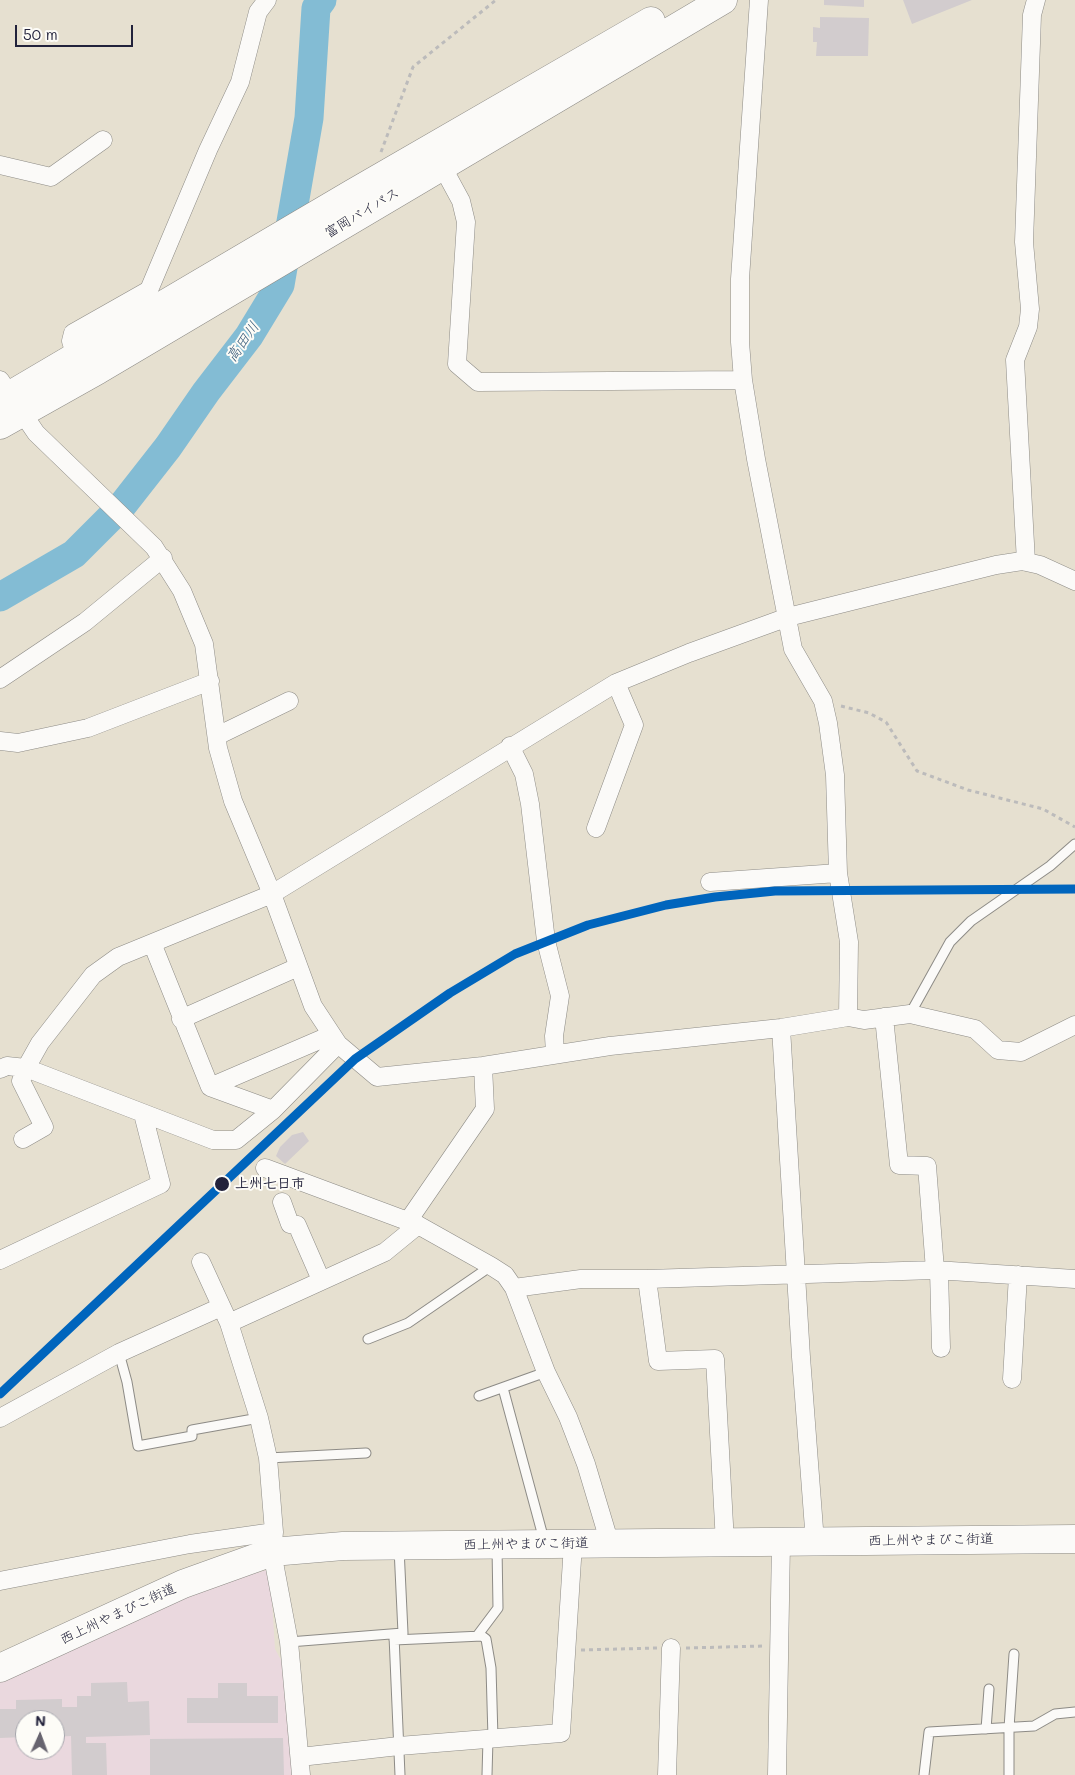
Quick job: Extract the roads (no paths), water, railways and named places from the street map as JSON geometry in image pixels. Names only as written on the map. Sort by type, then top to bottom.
[{"type":"highway","name":"富岡バイパス","points":[[87,359],[361,188],[687,0]]},
{"type":"highway","name":"富岡バイパス","points":[[7,402],[338,227],[723,0]]},
{"type":"highway","name":"西上州やまびこ街道","points":[[0,1668],[273,1542],[343,1546],[399,1546],[1075,1539]]},
{"type":"street","points":[[87,359],[71,342],[74,333],[149,290],[208,150],[240,82],[258,12],[267,0]]},
{"type":"street","points":[[759,0],[740,279],[740,342],[743,380],[756,459],[793,649],[823,701],[835,775],[838,872],[849,942],[848,1017]]},
{"type":"street","points":[[1026,562],[1015,360],[1028,327],[1030,309],[1024,242],[1032,15],[1036,0]]},
{"type":"street","points":[[0,165],[51,177],[103,140]]},
{"type":"street","points":[[442,166],[460,201],[466,222],[457,364],[478,382],[743,380]]},
{"type":"street","points":[[7,402],[56,454],[158,552],[182,591],[204,644],[217,736],[233,801],[272,894],[313,1006],[334,1040],[377,1077],[483,1066],[610,1046],[781,1028],[848,1017],[864,1020],[910,1014],[975,1029],[998,1050],[1021,1052],[1075,1025]]},
{"type":"street","points":[[0,679],[85,622],[158,552]]},
{"type":"street","points":[[23,1140],[44,1127],[21,1081],[26,1068],[40,1043],[93,974],[118,957],[272,894],[616,682],[788,617],[996,565],[1026,562],[1040,565],[1075,581]]},
{"type":"street","points":[[0,741],[18,743],[88,728],[210,681]]},
{"type":"street","points":[[596,828],[634,725],[616,682]]},
{"type":"street","points":[[217,736],[289,701]]},
{"type":"street","points":[[510,746],[524,774],[530,804],[546,941],[560,996],[554,1036],[555,1054]]},
{"type":"street","points":[[710,882],[838,872]]},
{"type":"street","points":[[152,943],[210,1087],[273,1110]]},
{"type":"street","points":[[181,1019],[298,967]]},
{"type":"street","points":[[884,1017],[899,1165],[927,1166],[937,1270],[941,1348]]},
{"type":"street","points":[[781,1028],[815,1542]]},
{"type":"street","points":[[210,1087],[334,1040]]},
{"type":"street","points":[[0,1069],[8,1066],[26,1068],[214,1140],[236,1140],[273,1110],[334,1040]]},
{"type":"street","points":[[229,1323],[385,1252],[413,1223],[485,1109],[483,1066]]},
{"type":"street","points":[[0,1260],[161,1184],[143,1114]]},
{"type":"street","points":[[265,1168],[413,1223],[505,1275],[514,1288],[546,1372],[568,1416],[586,1464],[610,1544]]},
{"type":"street","points":[[282,1202],[290,1224],[297,1225],[321,1280]]},
{"type":"street","points":[[201,1262],[229,1323],[259,1418],[268,1458],[273,1542],[289,1642],[300,1775]]},
{"type":"street","points":[[514,1288],[581,1279],[648,1279],[937,1270],[1075,1279]]},
{"type":"street","points":[[1012,1379],[1018,1275]]},
{"type":"street","points":[[648,1279],[658,1362],[714,1359],[725,1543]]},
{"type":"street","points":[[0,1418],[119,1353],[221,1307]]},
{"type":"street","points":[[0,1581],[190,1544],[273,1542]]},
{"type":"street","points":[[776,1775],[781,1542]]},
{"type":"street","points":[[300,1757],[399,1746],[561,1733],[573,1544]]},
{"type":"street","points":[[667,1775],[671,1648]]},
{"type":"lane","points":[[910,1014],[950,942],[971,921],[1050,866],[1075,844]]},
{"type":"lane","points":[[368,1339],[408,1323],[491,1266]]},
{"type":"lane","points":[[119,1353],[127,1382],[138,1446],[192,1436],[192,1430],[259,1418]]},
{"type":"lane","points":[[479,1396],[546,1372]]},
{"type":"lane","points":[[503,1388],[545,1544]]},
{"type":"lane","points":[[268,1458],[366,1453]]},
{"type":"lane","points":[[477,1636],[498,1608],[497,1545]]},
{"type":"lane","points":[[394,1637],[403,1633],[399,1546]]},
{"type":"lane","points":[[289,1642],[394,1637],[482,1636],[486,1639],[491,1668],[491,1739],[487,1775]]},
{"type":"lane","points":[[394,1637],[400,1775]]},
{"type":"lane","points":[[1009,1775],[1008,1728],[1014,1654]]},
{"type":"lane","points":[[986,1729],[989,1689]]},
{"type":"lane","points":[[924,1775],[929,1732],[1034,1726],[1054,1714],[1075,1712]]},
{"type":"waterway","name":"高田川","points":[[0,597],[74,554],[121,507],[168,447],[206,392],[249,336],[280,285],[309,118],[316,8],[322,0]]},
{"type":"place","name":"上州七日市","points":[[222,1184]]}]
